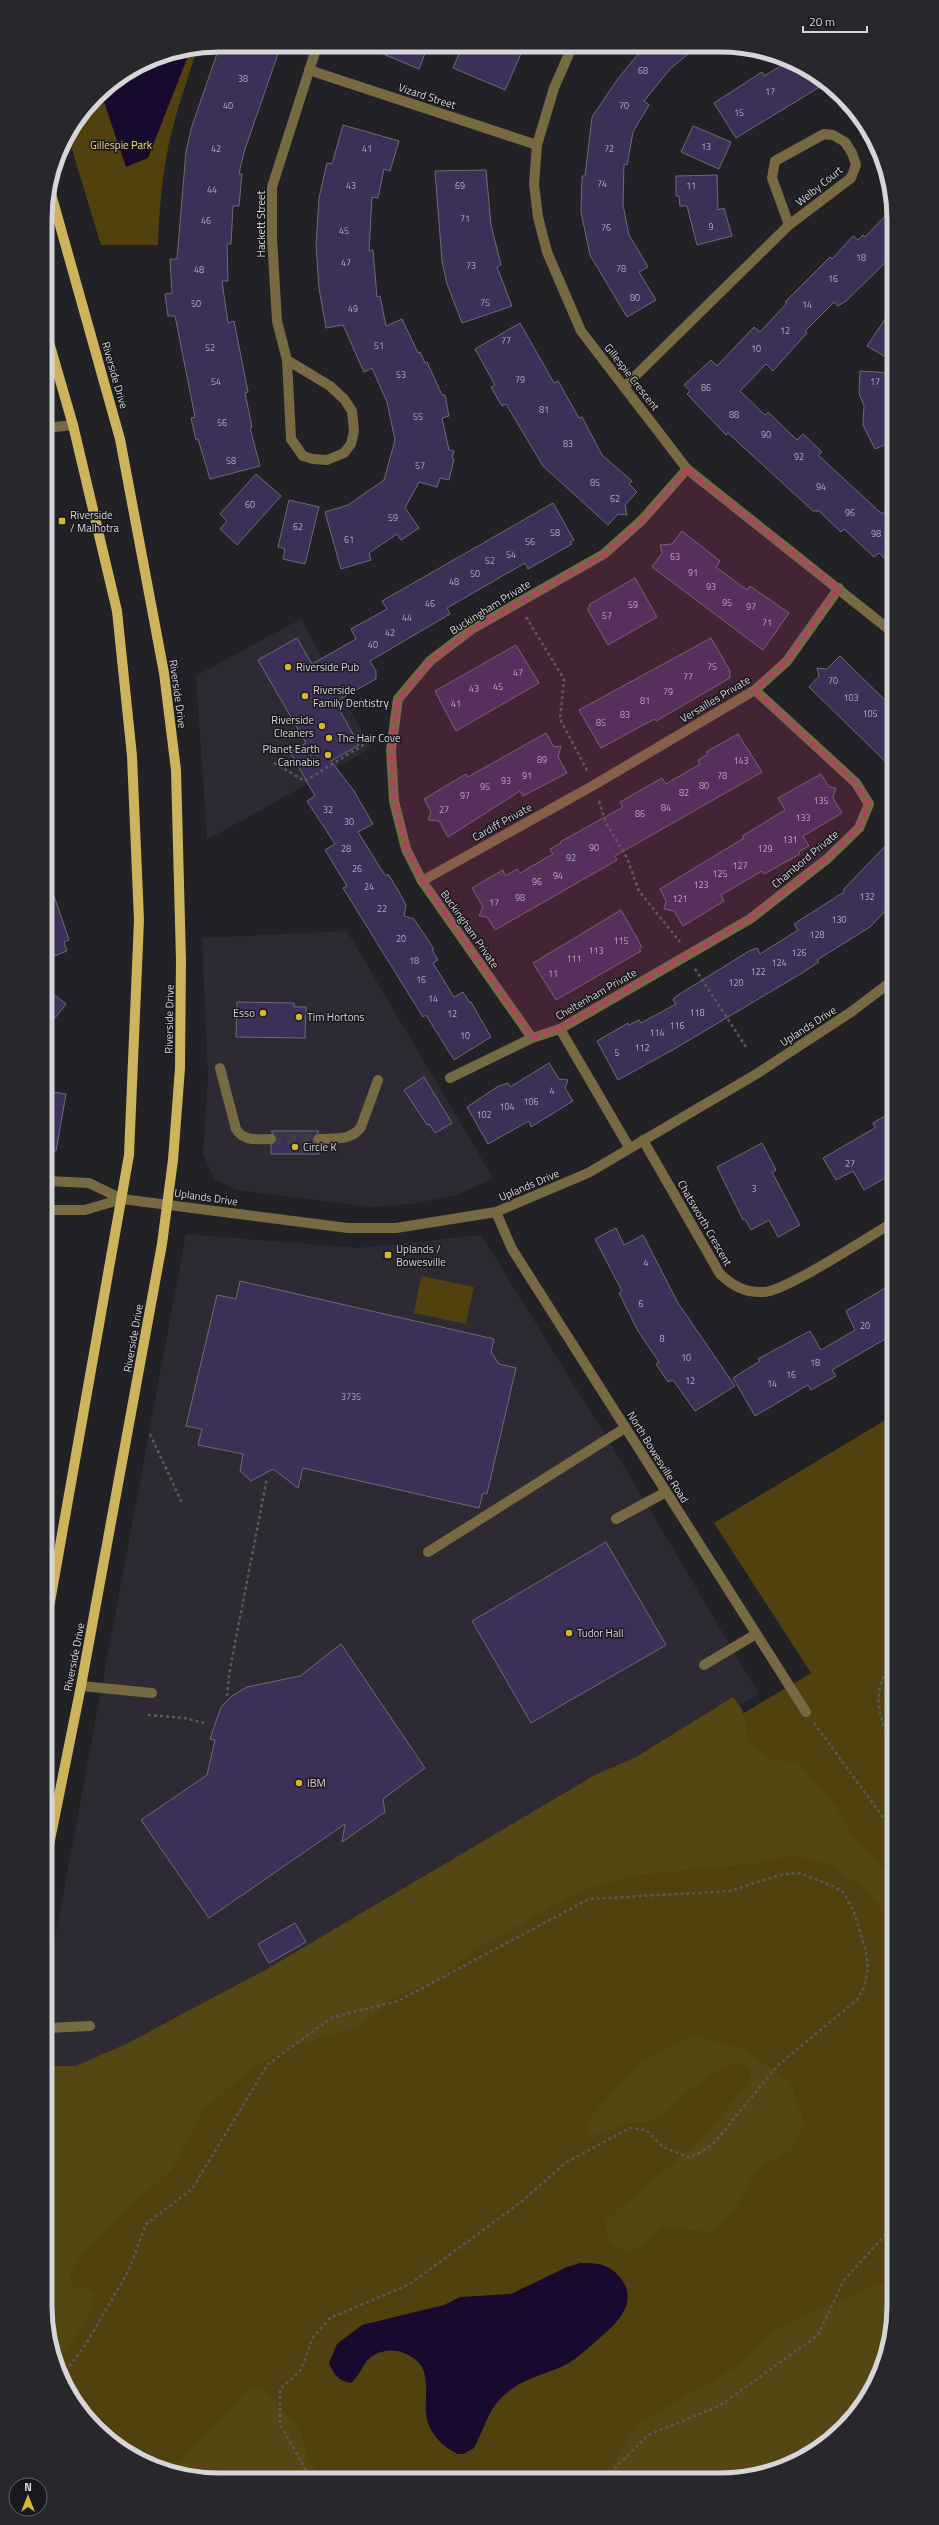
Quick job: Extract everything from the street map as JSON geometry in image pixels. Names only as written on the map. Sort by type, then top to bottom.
[{"type":"main road","name":"Riverside Drive","points":[[52,1830],[81,1686],[162,1244],[174,1160],[180,1068],[182,960],[176,770],[170,714],[120,439],[53,200]]},
{"type":"main road","points":[[52,353],[73,425],[117,611],[132,756],[139,920],[129,1154],[52,1591]]},
{"type":"street","name":"Hackett Street","points":[[287,360],[330,386],[344,399],[352,411],[354,431],[351,444],[344,453],[327,460],[313,459],[303,456],[295,448],[291,440],[288,416],[287,360],[277,321],[272,238],[272,187],[315,52]]},
{"type":"street","name":"Gillespie Crescent","points":[[570,52],[554,88],[537,145],[534,184],[538,217],[547,252],[581,331],[625,386],[687,469],[839,588],[887,628]]},
{"type":"street","name":"Vizard Street","points":[[309,70],[537,145]]},
{"type":"street","name":"Welby Court","points":[[625,386],[789,225],[851,178],[856,165],[855,158],[845,142],[833,135],[824,134],[814,137],[775,161],[772,178],[789,225]]},
{"type":"street","points":[[52,427],[73,425]]},
{"type":"street","name":"Buckingham Private","points":[[532,1038],[422,881],[406,849],[394,800],[391,750],[398,699],[430,661],[472,629],[604,554],[642,520],[687,469]]},
{"type":"street","name":"Versailles Private","points":[[594,785],[755,690],[787,661],[839,588]]},
{"type":"street","name":"Chambord Private","points":[[687,956],[750,919],[827,859],[859,828],[869,804],[856,783],[755,690]]},
{"type":"street","name":"Cardiff Private","points":[[422,881],[594,785]]},
{"type":"street","name":"Cheltenham Private","points":[[450,1078],[532,1038],[560,1029],[687,956]]},
{"type":"street","name":"Uplands Drive","points":[[122,1199],[167,1203],[348,1228],[396,1228],[496,1212],[588,1173],[629,1147],[758,1073],[851,1012],[887,985]]},
{"type":"street","points":[[560,1029],[629,1147]]},
{"type":"street","points":[[220,1068],[236,1129],[239,1134],[249,1139],[271,1139]]},
{"type":"street","points":[[319,1139],[348,1138],[356,1134],[361,1127],[378,1080]]},
{"type":"street","name":"Chatsworth Crescent","points":[[643,1140],[720,1274],[735,1287],[750,1292],[765,1292],[788,1283],[887,1226]]},
{"type":"street","points":[[52,1181],[88,1183],[122,1199]]},
{"type":"street","points":[[52,1210],[85,1210],[122,1199]]},
{"type":"street","name":"North Bowesville Road","points":[[496,1212],[506,1239],[806,1712]]},
{"type":"street","points":[[428,1552],[625,1428]]},
{"type":"street","points":[[616,1520],[666,1492]]},
{"type":"street","points":[[704,1666],[756,1634]]},
{"type":"street","points":[[81,1686],[152,1694]]},
{"type":"street","points":[[52,2028],[90,2026]]},
{"type":"path","points":[[518,603],[564,679],[560,719],[594,785],[606,823],[627,858],[639,891],[680,942],[687,956],[746,1047]]},
{"type":"path","points":[[274,763],[305,781],[394,724]]},
{"type":"path","points":[[150,1434],[183,1505]]},
{"type":"path","points":[[227,1696],[230,1669],[267,1478]]},
{"type":"path","points":[[887,1669],[884,1673],[877,1699],[887,1733]]},
{"type":"path","points":[[806,1712],[887,1823]]},
{"type":"path","points":[[148,1715],[184,1718],[204,1723]]},
{"type":"path","points":[[66,2371],[86,2344],[129,2270],[146,2224],[192,2189],[268,2064],[333,2017],[398,2001],[589,1899],[731,1891],[779,1874],[799,1873],[822,1881],[844,1893],[859,1926],[866,1952],[868,1970],[864,1986],[857,2000],[778,2065],[714,2143],[700,2153],[688,2157],[664,2147],[646,2130],[630,2128],[565,2163],[521,2202],[410,2284],[330,2318],[313,2337],[301,2370],[280,2389],[279,2394],[280,2424],[306,2473]]},
{"type":"path","points":[[610,2473],[648,2435],[719,2406],[818,2335],[844,2280],[887,2233]]},
{"type":"highlighted area","points":[[687,469],[839,588],[787,661],[755,690],[856,783],[869,804],[859,828],[827,859],[750,919],[560,1029],[532,1038],[422,881],[406,849],[394,801],[391,750],[398,699],[430,661],[472,629],[604,554],[642,520]]},
{"type":"shaded area","points":[[189,55],[148,158],[126,167],[103,99],[135,74],[165,61]]},
{"type":"shaded area","points":[[301,619],[371,748],[207,840],[196,676]]},
{"type":"shaded area","points":[[347,931],[493,1178],[458,1195],[411,1204],[371,1207],[237,1190],[214,1179],[203,1154],[208,1078],[202,938]]},
{"type":"shaded area","points":[[186,1234],[358,1248],[481,1235],[615,1451],[759,1694],[520,1835],[52,2125],[52,1954]]},
{"type":"shaded area","points":[[733,1697],[742,1709],[750,1745],[773,1760],[798,1762],[837,1808],[853,1836],[887,1873],[887,1917],[860,1884],[830,1866],[808,1858],[786,1856],[753,1864],[634,1875],[578,1892],[469,1953],[444,1975],[392,1999],[359,2027],[285,2049],[245,2074],[202,2111],[172,2170],[118,2216],[82,2255],[70,2273],[72,2286],[93,2291],[92,2309],[61,2361],[55,2339],[52,2317],[52,2066],[76,2066],[126,2044],[267,1969],[595,1775],[636,1757]]},
{"type":"shaded area","points":[[694,2035],[746,2050],[791,2083],[804,2123],[792,2149],[756,2170],[733,2213],[712,2232],[662,2227],[643,2247],[626,2251],[609,2243],[605,2221],[698,2142],[749,2083],[751,2070],[737,2063],[722,2068],[687,2092],[661,2117],[648,2122],[630,2123],[593,2136],[589,2132],[587,2121],[640,2063]]},
{"type":"shaded area","points":[[580,2263],[605,2266],[610,2268],[618,2275],[625,2285],[628,2295],[627,2304],[623,2313],[610,2328],[574,2359],[561,2367],[523,2382],[502,2397],[489,2415],[474,2448],[463,2454],[457,2454],[443,2445],[430,2428],[426,2413],[425,2375],[421,2366],[415,2359],[404,2353],[396,2351],[377,2353],[367,2361],[351,2383],[343,2381],[337,2377],[329,2363],[337,2344],[362,2325],[444,2305],[460,2297],[511,2294],[567,2267]]},
{"type":"shaded area","points":[[887,2281],[886,2328],[878,2360],[870,2380],[859,2399],[846,2416],[830,2432],[804,2451],[794,2456],[753,2470],[731,2473],[607,2473],[637,2424],[740,2365],[771,2333],[823,2307]]},
{"type":"shaded area","points":[[251,2386],[264,2388],[298,2428],[304,2441],[309,2460],[316,2470],[320,2473],[208,2473],[176,2467]]},
{"type":"green space","name":"Gillespie Park","points":[[196,53],[176,117],[164,170],[158,245],[101,245],[70,143],[80,126],[93,109],[109,93],[126,80],[145,69],[165,61]]},
{"type":"green space","points":[[421,1276],[474,1287],[466,1324],[414,1313]]},
{"type":"green space","points":[[887,1419],[887,2317],[884,2339],[878,2360],[865,2390],[846,2416],[830,2432],[804,2451],[774,2464],[753,2470],[731,2473],[208,2473],[186,2470],[165,2464],[135,2451],[109,2432],[93,2416],[80,2399],[69,2380],[55,2339],[52,2317],[52,2127],[811,1673],[714,1523]]},
{"type":"building","points":[[218,52],[279,52],[244,152],[239,174],[242,174],[239,206],[233,206],[231,244],[227,244],[228,281],[222,281],[228,323],[234,321],[248,392],[245,393],[252,427],[250,428],[260,466],[210,479],[198,439],[196,440],[191,418],[195,417],[175,316],[168,316],[165,294],[172,293],[170,259],[177,259],[186,151],[192,126]]},
{"type":"building","points":[[378,52],[426,52],[419,69]]},
{"type":"building","points":[[460,52],[522,52],[505,90],[453,68]]},
{"type":"building","points":[[640,52],[690,52],[670,69],[644,101],[649,105],[633,132],[627,165],[624,164],[623,205],[629,235],[648,267],[639,272],[656,300],[627,317],[590,255],[581,212],[582,176],[585,176],[592,117],[617,80]]},
{"type":"building","points":[[783,65],[804,74],[813,80],[818,84],[818,88],[736,138],[714,103],[762,72],[764,76]]},
{"type":"building","points":[[343,125],[399,141],[390,171],[384,169],[378,198],[372,197],[369,251],[373,250],[377,297],[380,296],[386,326],[402,319],[418,353],[420,352],[425,363],[427,362],[442,395],[445,395],[449,416],[442,418],[449,450],[454,451],[452,458],[454,459],[449,480],[440,478],[437,487],[419,482],[405,508],[419,528],[401,540],[397,534],[369,553],[371,560],[341,569],[325,512],[348,505],[384,480],[395,440],[387,402],[372,368],[364,372],[343,325],[326,328],[319,288],[316,245],[319,198],[327,163],[332,164]]},
{"type":"building","points":[[693,126],[731,142],[719,169],[681,152]]},
{"type":"building","points":[[486,170],[491,225],[501,265],[497,267],[512,306],[462,323],[447,284],[442,261],[435,171]]},
{"type":"building","points":[[717,175],[718,210],[724,208],[732,236],[697,245],[687,206],[680,206],[679,196],[676,196],[676,176]]},
{"type":"building","points":[[887,214],[887,261],[846,301],[838,306],[834,302],[805,331],[807,333],[773,371],[766,364],[740,391],[765,415],[768,412],[797,440],[803,434],[822,452],[818,455],[882,514],[887,509],[887,561],[879,553],[874,557],[844,529],[841,532],[819,511],[813,511],[728,433],[726,435],[687,394],[690,391],[684,385],[711,360],[717,366],[754,327],[760,332],[787,303],[785,302],[830,257],[832,259],[853,236],[858,240],[863,235],[865,237]]},
{"type":"building","points":[[887,316],[887,358],[867,346]]},
{"type":"building","points":[[520,323],[554,383],[558,381],[579,418],[582,417],[602,455],[632,481],[629,484],[637,492],[625,505],[627,515],[618,514],[608,525],[543,466],[506,404],[502,406],[491,387],[495,385],[475,349]]},
{"type":"building","points":[[860,371],[887,373],[887,444],[875,449],[863,425],[864,406],[859,393]]},
{"type":"building","points":[[256,474],[281,496],[237,545],[220,529],[227,521],[220,514]]},
{"type":"building","points":[[289,500],[319,507],[305,564],[283,559],[285,549],[278,547]]},
{"type":"building","points":[[553,503],[574,540],[570,542],[572,544],[528,569],[525,563],[447,608],[450,614],[370,661],[376,671],[376,679],[335,702],[359,745],[331,761],[354,791],[373,824],[358,832],[379,866],[386,876],[388,874],[399,892],[406,905],[404,916],[414,919],[434,949],[432,950],[438,960],[433,963],[454,997],[463,992],[470,1003],[471,1002],[491,1037],[454,1060],[426,1015],[423,1017],[343,888],[347,886],[325,850],[335,844],[307,801],[315,796],[290,752],[306,743],[258,660],[297,638],[312,664],[356,639],[351,629],[387,609],[382,601]]},
{"type":"building","points":[[682,531],[720,561],[716,567],[747,590],[750,586],[789,613],[763,650],[652,567],[662,553],[660,545],[672,544]]},
{"type":"building","points":[[635,578],[657,617],[608,645],[588,610],[590,604]]},
{"type":"building","points":[[711,638],[730,671],[730,678],[656,721],[655,719],[601,748],[579,710]]},
{"type":"building","points":[[516,645],[539,683],[456,731],[435,691]]},
{"type":"building","points":[[840,656],[887,702],[887,763],[809,687],[819,676],[817,668],[827,669]]},
{"type":"building","points":[[546,733],[554,747],[561,746],[558,757],[567,773],[523,796],[520,791],[448,837],[439,821],[428,820],[431,812],[424,799],[466,774],[468,777]]},
{"type":"building","points":[[738,734],[762,772],[615,856],[617,860],[495,930],[487,917],[479,916],[483,907],[472,888],[503,870],[505,876],[517,869],[520,873],[553,854],[550,849],[561,843],[560,842],[623,807],[620,802],[662,778],[666,784],[700,764],[698,760],[708,754],[706,752]]},
{"type":"building","points":[[821,774],[829,787],[836,788],[833,798],[842,813],[803,836],[809,846],[798,852],[800,854],[764,874],[762,871],[721,895],[724,901],[683,926],[674,911],[664,909],[666,901],[660,889],[744,838],[742,836],[785,810],[778,798]]},
{"type":"building","points":[[887,844],[887,909],[870,927],[817,960],[819,962],[802,973],[676,1048],[618,1080],[597,1041],[628,1023],[629,1025],[639,1020],[641,1023],[676,1004],[673,1000],[675,997],[749,951],[757,948],[760,954],[798,930],[794,924],[844,892],[844,889]]},
{"type":"building","points":[[52,890],[69,940],[64,942],[67,951],[52,957]]},
{"type":"building","points":[[621,910],[642,947],[639,949],[641,951],[556,1000],[533,963]]},
{"type":"building","points":[[52,993],[66,1004],[52,1022]]},
{"type":"building","points":[[237,1002],[294,1003],[294,1007],[306,1007],[305,1038],[236,1037]]},
{"type":"building","points":[[549,1063],[559,1079],[568,1080],[565,1088],[573,1101],[531,1127],[529,1121],[488,1144],[467,1107],[497,1087],[508,1083],[510,1087]]},
{"type":"building","points":[[424,1077],[452,1123],[435,1133],[429,1124],[427,1125],[404,1090]]},
{"type":"building","points":[[52,1092],[66,1094],[56,1151],[52,1151]]},
{"type":"building","points":[[887,1115],[887,1177],[864,1190],[853,1171],[836,1180],[823,1158],[875,1128],[873,1123]]},
{"type":"building","name":"Circle K","points":[[271,1131],[319,1131],[313,1139],[314,1143],[319,1145],[319,1154],[271,1154],[271,1145],[277,1139]]},
{"type":"building","points":[[762,1143],[776,1170],[772,1172],[800,1225],[778,1237],[769,1220],[751,1230],[745,1219],[743,1220],[717,1167]]},
{"type":"building","points":[[616,1228],[624,1245],[643,1235],[678,1303],[735,1386],[695,1411],[673,1380],[668,1382],[656,1364],[659,1362],[638,1331],[619,1293],[622,1291],[595,1239]]},
{"type":"building","points":[[240,1281],[494,1339],[491,1352],[499,1364],[516,1368],[487,1494],[483,1493],[479,1508],[303,1468],[298,1488],[273,1469],[251,1481],[240,1471],[243,1454],[198,1445],[202,1429],[186,1426],[217,1295],[236,1299]]},
{"type":"building","points":[[887,1287],[887,1338],[832,1370],[836,1376],[811,1390],[808,1385],[755,1416],[733,1378],[760,1361],[758,1359],[810,1331],[821,1350],[855,1330],[846,1311]]},
{"type":"building","name":"Tudor Hall","points":[[606,1542],[666,1645],[531,1723],[472,1621]]},
{"type":"building","name":"IBM","points":[[341,1644],[425,1768],[383,1799],[385,1812],[342,1842],[345,1824],[209,1918],[141,1820],[207,1775],[215,1740],[210,1739],[221,1707],[232,1696],[247,1687],[300,1676]]},
{"type":"building","points":[[295,1923],[306,1942],[269,1963],[258,1944]]},
{"type":"tunnel","points":[[271,1139],[319,1139]]},
{"type":"place","name":"Riverside / Malhotra","points":[[62,521]]},
{"type":"place","name":"Riverside Pub","points":[[288,667]]},
{"type":"place","name":"Riverside Family Dentistry","points":[[305,696]]},
{"type":"place","name":"Riverside Cleaners","points":[[322,726]]},
{"type":"place","name":"The Hair Cove","points":[[329,738]]},
{"type":"place","name":"Planet Earth Cannabis","points":[[328,755]]},
{"type":"place","name":"Esso","points":[[263,1013]]},
{"type":"place","name":"Tim Hortons","points":[[299,1017]]},
{"type":"place","name":"Circle K","points":[[295,1147]]},
{"type":"place","name":"Uplands / Bowesville","points":[[388,1255]]},
{"type":"place","name":"Tudor Hall","points":[[569,1633]]},
{"type":"place","name":"IBM","points":[[299,1783]]}]
